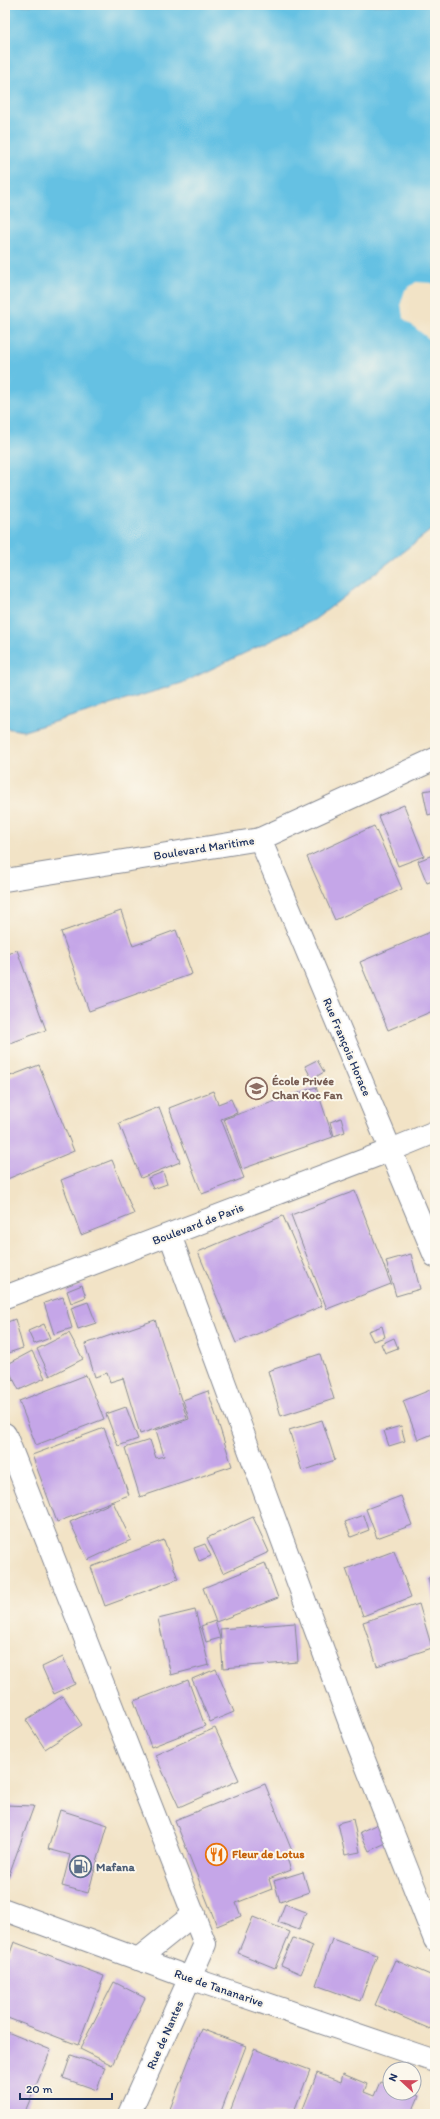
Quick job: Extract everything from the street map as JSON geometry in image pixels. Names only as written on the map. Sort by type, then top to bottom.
[{"type":"street","name":"Boulevard Maritime","points":[[5,880],[260,839],[435,759]]},
{"type":"street","name":"Rue François Horace","points":[[260,839],[435,1256]]},
{"type":"street","name":"Boulevard de Paris","points":[[5,1297],[170,1235],[435,1132]]},
{"type":"street","points":[[170,1235],[355,1737],[435,1940]]},
{"type":"street","name":"Rue de Nantes","points":[[5,1434],[205,1944],[129,2114]]},
{"type":"street","name":"Rue de Tananarive","points":[[5,1910],[190,1978],[435,2061]]},
{"type":"street","points":[[138,1959],[194,1914]]},
{"type":"water","points":[[5,5],[435,5],[435,527],[314,620],[182,683],[24,731],[5,728]]},
{"type":"pier","points":[[416,282],[432,283],[435,286],[435,344],[403,318],[401,303],[405,290]]},
{"type":"building","points":[[435,789],[435,813],[428,815],[423,791]]},
{"type":"building","points":[[404,805],[424,856],[398,866],[378,816]]},
{"type":"building","points":[[374,826],[402,889],[335,920],[307,857]]},
{"type":"building","points":[[435,854],[435,880],[427,883],[418,861]]},
{"type":"building","points":[[121,911],[133,946],[176,930],[192,974],[89,1011],[61,932]]},
{"type":"building","points":[[435,930],[435,1010],[388,1030],[360,962]]},
{"type":"building","points":[[17,950],[46,1030],[5,1045],[5,955]]},
{"type":"building","points":[[317,1060],[324,1072],[312,1079],[305,1066]]},
{"type":"building","points":[[39,1065],[74,1151],[5,1180],[5,1078]]},
{"type":"building","points":[[316,1087],[333,1137],[242,1169],[224,1119]]},
{"type":"building","points":[[213,1091],[218,1104],[231,1099],[237,1113],[221,1119],[244,1178],[202,1194],[169,1108]]},
{"type":"building","points":[[159,1107],[180,1162],[141,1178],[119,1123]]},
{"type":"building","points":[[341,1118],[345,1132],[334,1136],[330,1122]]},
{"type":"building","points":[[112,1160],[134,1214],[81,1235],[61,1180]]},
{"type":"building","points":[[163,1172],[167,1184],[153,1189],[148,1178]]},
{"type":"building","points":[[355,1191],[391,1284],[327,1309],[291,1215]]},
{"type":"building","points":[[283,1216],[322,1306],[236,1343],[198,1252]]},
{"type":"building","points":[[411,1254],[420,1289],[396,1296],[386,1261]]},
{"type":"building","points":[[82,1285],[86,1297],[71,1303],[67,1291]]},
{"type":"building","points":[[63,1297],[72,1328],[54,1334],[44,1303]]},
{"type":"building","points":[[88,1302],[96,1323],[78,1329],[71,1308]]},
{"type":"building","points":[[15,1319],[23,1348],[5,1354],[5,1323]]},
{"type":"building","points":[[155,1320],[187,1418],[140,1434],[123,1378],[110,1382],[107,1373],[95,1377],[85,1344]]},
{"type":"building","points":[[44,1324],[50,1338],[34,1344],[28,1331]]},
{"type":"building","points":[[382,1326],[385,1337],[373,1341],[368,1331]]},
{"type":"building","points":[[69,1333],[83,1359],[50,1376],[37,1349]]},
{"type":"building","points":[[394,1338],[398,1348],[385,1353],[381,1344]]},
{"type":"building","points":[[32,1351],[45,1378],[19,1390],[6,1365]]},
{"type":"building","points":[[320,1354],[334,1399],[281,1416],[268,1371]]},
{"type":"building","points":[[86,1375],[104,1419],[36,1445],[19,1401]]},
{"type":"building","points":[[435,1388],[435,1433],[418,1440],[403,1401]]},
{"type":"building","points":[[208,1391],[232,1466],[140,1497],[125,1448],[150,1440],[156,1458],[164,1456],[156,1430],[189,1419],[183,1400]]},
{"type":"building","points":[[126,1407],[138,1439],[118,1446],[106,1414]]},
{"type":"building","points":[[322,1420],[335,1460],[302,1471],[289,1430]]},
{"type":"building","points":[[401,1426],[405,1441],[389,1446],[384,1431]]},
{"type":"building","points":[[104,1428],[129,1495],[57,1522],[32,1455]]},
{"type":"building","points":[[401,1496],[412,1525],[377,1538],[366,1509]]},
{"type":"building","points":[[113,1502],[131,1540],[88,1560],[70,1522]]},
{"type":"building","points":[[364,1515],[369,1530],[351,1537],[345,1522]]},
{"type":"building","points":[[253,1517],[269,1552],[223,1573],[207,1538]]},
{"type":"building","points":[[164,1540],[178,1579],[105,1606],[91,1567]]},
{"type":"building","points":[[205,1544],[211,1556],[199,1561],[194,1548]]},
{"type":"building","points":[[394,1551],[411,1597],[363,1616],[346,1569]]},
{"type":"building","points":[[265,1563],[278,1598],[216,1622],[203,1588]]},
{"type":"building","points":[[435,1577],[435,1605],[434,1605],[428,1578]]},
{"type":"building","points":[[419,1604],[432,1648],[377,1666],[363,1622]]},
{"type":"building","points":[[195,1610],[209,1665],[171,1675],[158,1619]]},
{"type":"building","points":[[215,1621],[220,1638],[206,1642],[201,1626]]},
{"type":"building","points":[[295,1623],[298,1662],[223,1668],[220,1629]]},
{"type":"building","points":[[63,1657],[75,1684],[54,1694],[42,1667]]},
{"type":"building","points":[[216,1669],[234,1712],[210,1722],[192,1679]]},
{"type":"building","points":[[188,1680],[205,1726],[151,1747],[134,1701]]},
{"type":"building","points":[[63,1696],[82,1725],[45,1749],[26,1720]]},
{"type":"building","points":[[215,1728],[239,1780],[179,1807],[155,1755]]},
{"type":"building","points":[[265,1784],[292,1851],[285,1853],[291,1870],[269,1879],[272,1889],[236,1903],[241,1916],[217,1926],[175,1820]]},
{"type":"building","points":[[5,1805],[34,1806],[7,1880],[5,1879]]},
{"type":"building","points":[[60,1810],[108,1825],[88,1893],[62,1886],[70,1855],[48,1849]]},
{"type":"building","points":[[353,1819],[360,1852],[345,1855],[338,1823]]},
{"type":"building","points":[[380,1823],[388,1842],[369,1851],[360,1832]]},
{"type":"building","points":[[303,1872],[309,1892],[280,1902],[274,1881]]},
{"type":"building","points":[[285,1904],[306,1912],[299,1930],[278,1922]]},
{"type":"building","points":[[253,1917],[290,1932],[275,1968],[238,1953]]},
{"type":"building","points":[[293,1938],[313,1946],[301,1974],[281,1965]]},
{"type":"building","points":[[332,1939],[377,1955],[360,2001],[316,1985]]},
{"type":"building","points":[[14,1942],[104,1976],[78,2045],[5,2017],[5,1951],[10,1953]]},
{"type":"building","points":[[395,1960],[435,1977],[435,2018],[430,2029],[375,2005]]},
{"type":"building","points":[[114,1982],[145,1998],[112,2065],[80,2049]]},
{"type":"building","points":[[201,2029],[246,2046],[220,2114],[168,2114]]},
{"type":"building","points":[[5,2031],[51,2050],[24,2114],[5,2114]]},
{"type":"building","points":[[254,2049],[310,2070],[293,2114],[229,2114]]},
{"type":"building","points":[[71,2055],[105,2067],[97,2090],[63,2078]]},
{"type":"building","points":[[317,2073],[341,2082],[343,2074],[367,2084],[364,2092],[374,2096],[380,2082],[382,2083],[382,2101],[417,2101],[413,2110],[423,2114],[301,2114]]},
{"type":"place","name":"École Privée Chan Koc Fan","points":[[256,1088]]},
{"type":"place","name":"Fleur de Lotus","points":[[217,1854]]},
{"type":"place","name":"Mafana","points":[[81,1867]]}]
